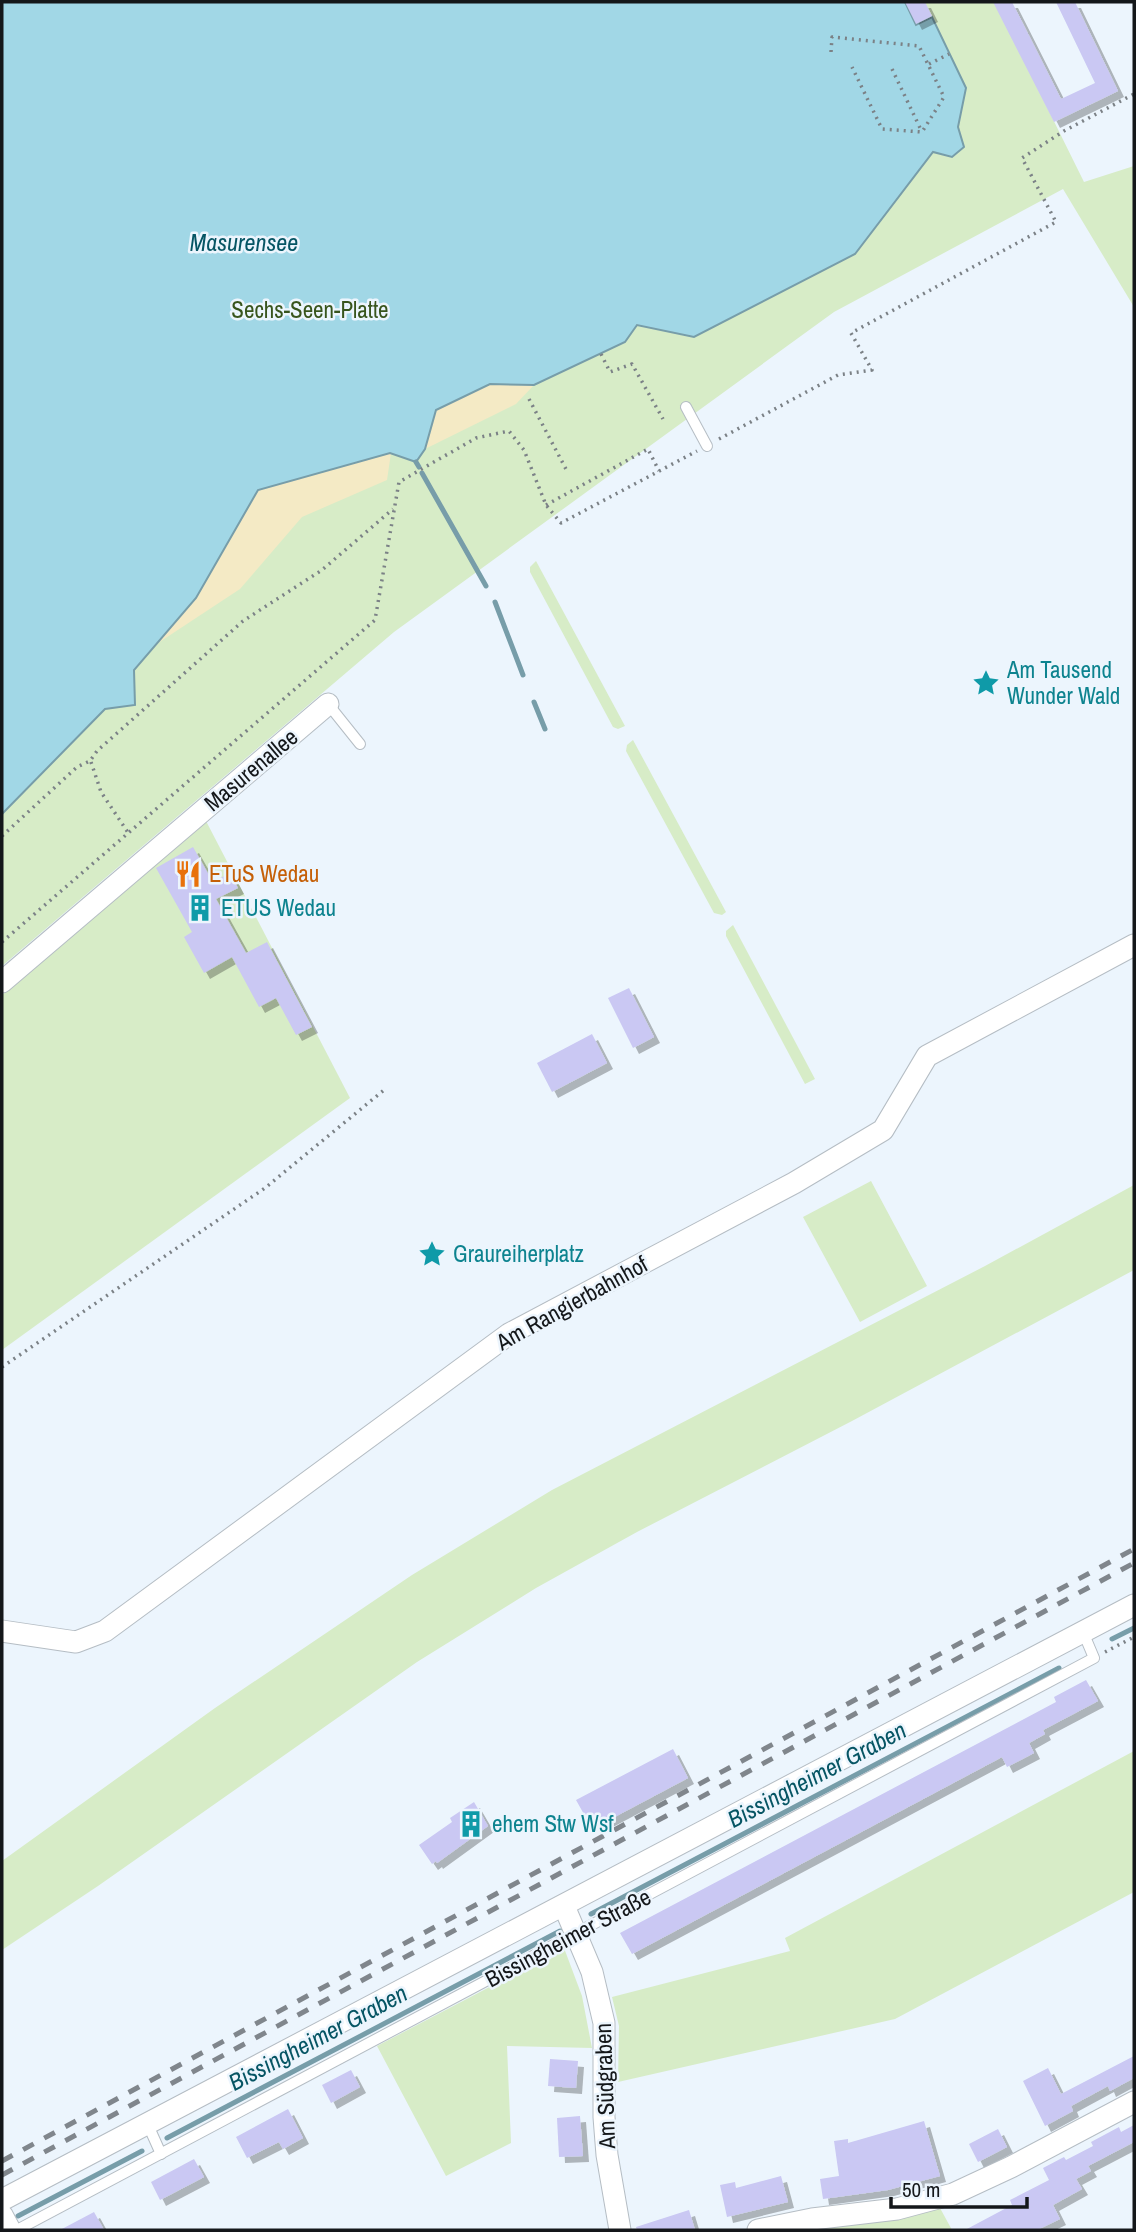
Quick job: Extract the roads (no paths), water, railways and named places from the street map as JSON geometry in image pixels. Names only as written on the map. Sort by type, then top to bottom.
[{"type":"street","name":"Masurenallee","points":[[2,982],[328,704]]},
{"type":"street","name":"Am Rangierbahnhof","points":[[2,1631],[76,1642],[105,1631],[509,1334],[794,1183],[883,1130],[927,1056],[1134,945]]},
{"type":"street","name":"Bissingheimer Straße","points":[[2,2200],[1134,1605]]},
{"type":"street","name":"Am Südgraben","points":[[564,1906],[592,1972],[604,2023],[604,2117],[607,2155],[620,2230]]},
{"type":"street","points":[[758,2230],[812,2218],[897,2209],[953,2194],[1011,2167],[1134,2102]]},
{"type":"street","points":[[2,2215],[10,2230]]},
{"type":"lane","points":[[686,407],[707,446]]},
{"type":"lane","points":[[328,704],[360,744]]},
{"type":"lane","name":"Bissingheimer Straße","points":[[17,2230],[1094,1658],[1083,1632]]},
{"type":"lane","points":[[148,2125],[161,2154]]},
{"type":"water","name":"Masurensee","points":[[2,2],[905,2],[916,25],[932,17],[966,88],[958,127],[964,147],[952,157],[933,152],[855,254],[694,337],[637,325],[625,342],[534,385],[490,384],[436,410],[425,449],[416,462],[390,453],[258,490],[196,598],[134,670],[135,705],[105,709],[2,814]]},
{"type":"waterway","points":[[416,462],[419,467]]},
{"type":"waterway","points":[[422,473],[486,586]]},
{"type":"waterway","points":[[495,602],[523,675]]},
{"type":"waterway","points":[[534,702],[545,729]]},
{"type":"waterway","name":"Bissingheimer Graben","points":[[1112,1639],[1134,1628]]},
{"type":"waterway","name":"Bissingheimer Graben","points":[[591,1914],[1059,1668]]},
{"type":"waterway","name":"Bissingheimer Graben","points":[[167,2138],[560,1931]]},
{"type":"waterway","name":"Bissingheimer Graben","points":[[18,2216],[142,2151]]},
{"type":"railway","points":[[2,2161],[1134,1549]]},
{"type":"railway","points":[[2,2175],[1134,1563]]},
{"type":"place","name":"Am Tausend Wunder Wald","points":[[986,683]]},
{"type":"place","name":"ETuS Wedau","points":[[188,874]]},
{"type":"place","name":"ETUS Wedau","points":[[200,908]]},
{"type":"place","name":"Graureiherplatz","points":[[432,1254]]},
{"type":"place","name":"ehem Stw Wsf","points":[[471,1824]]},
{"type":"park label","name":"Sechs-Seen-Platte","points":[[310,310]]}]
